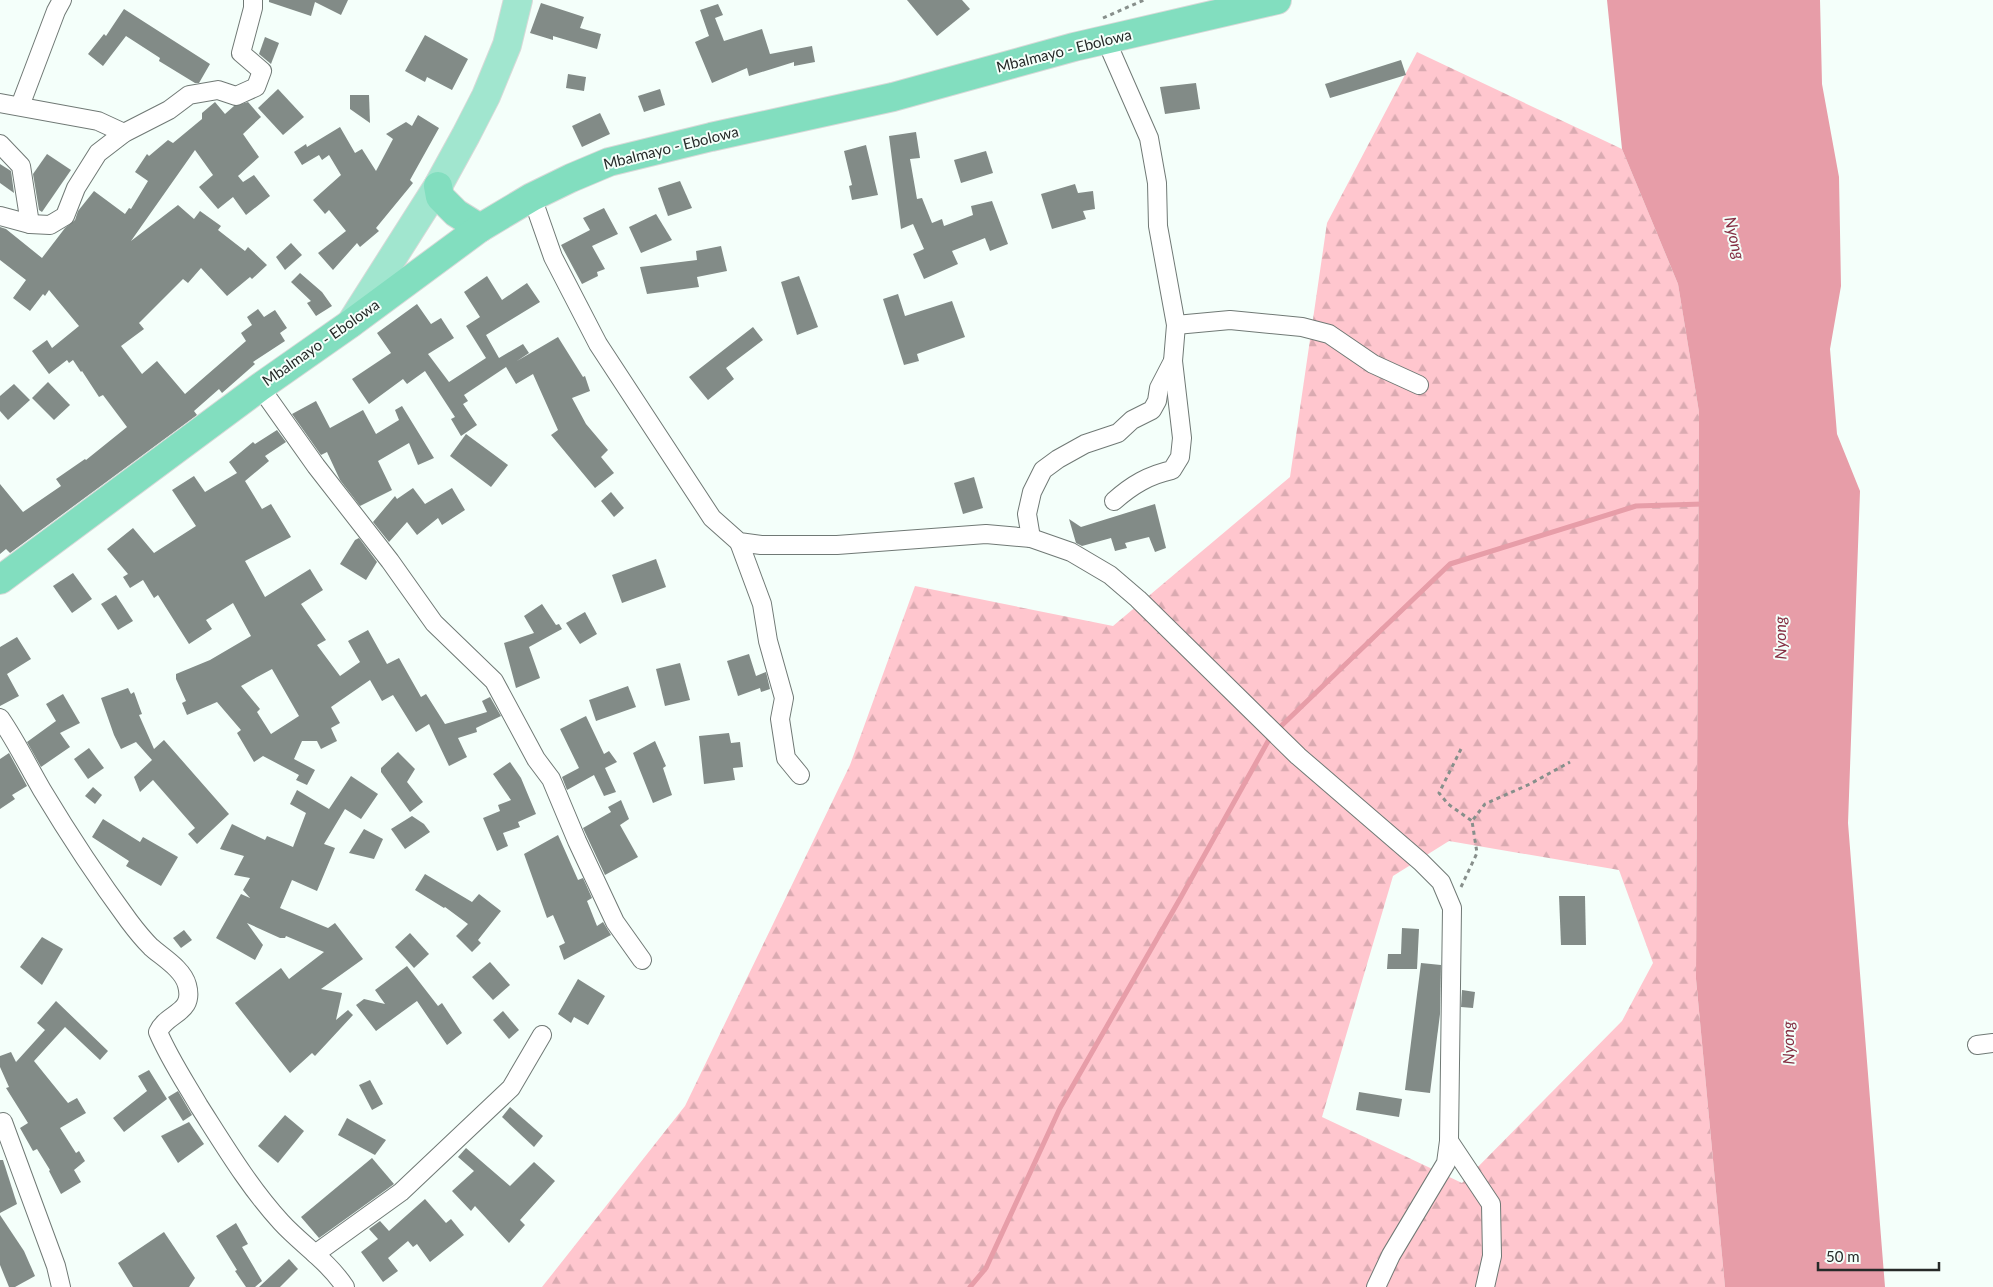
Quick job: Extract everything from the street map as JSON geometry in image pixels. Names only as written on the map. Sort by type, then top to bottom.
[{"type":"highway","name":"Mbalmayo - Ebolowa","points":[[0,580],[260,387],[350,324],[480,228],[532,197],[609,162],[711,137],[893,97],[1074,47],[1277,0]]},
{"type":"highway","points":[[438,186],[440,197],[456,213],[480,228]]},
{"type":"main road","points":[[350,324],[438,186],[486,96],[507,45],[518,0]]},
{"type":"street","points":[[20,106],[56,11],[62,0]]},
{"type":"street","points":[[0,216],[30,224],[50,225],[65,216],[76,188],[98,154],[124,133],[169,110],[189,94],[218,90],[236,96],[256,87],[262,71],[241,53],[251,17],[253,0]]},
{"type":"street","points":[[1106,40],[1149,138],[1157,183],[1158,226],[1176,325],[1173,361],[1182,438],[1180,457],[1172,470],[1153,474],[1130,487],[1114,501]]},
{"type":"street","points":[[0,103],[98,121],[124,133]]},
{"type":"street","points":[[0,144],[21,166],[30,224]]},
{"type":"street","points":[[532,197],[553,257],[598,344],[712,518],[739,542],[762,604],[768,641],[784,698],[780,720],[786,758],[800,775]]},
{"type":"street","points":[[1176,325],[1230,320],[1302,327],[1329,334],[1373,364],[1419,385]]},
{"type":"street","points":[[1031,538],[1027,514],[1032,492],[1043,470],[1058,459],[1086,444],[1118,433],[1132,420],[1152,410],[1173,361]]},
{"type":"street","points":[[260,387],[316,466],[390,561],[434,623],[494,681],[536,759],[551,779],[577,841],[615,922],[642,960]]},
{"type":"street","points":[[739,542],[761,545],[837,545],[986,534],[1031,538],[1071,552],[1110,575],[1138,599],[1298,756],[1421,862],[1441,882],[1452,908],[1449,1141],[1446,1162],[1391,1255],[1376,1287]]},
{"type":"street","points":[[0,718],[43,792],[106,888],[149,945],[178,971],[187,984],[188,1001],[183,1010],[160,1027],[158,1032],[162,1043],[233,1160],[280,1221],[340,1279],[345,1287]]},
{"type":"street","points":[[315,1254],[401,1192],[512,1088],[542,1035]]},
{"type":"street","points":[[1,1120],[56,1266],[56,1284]]},
{"type":"street","points":[[1449,1141],[1491,1204],[1492,1256],[1484,1287]]},
{"type":"path","points":[[1452,908],[1477,853],[1472,822],[1448,804],[1439,793],[1461,749]]},
{"type":"path","points":[[1472,822],[1485,804],[1530,784],[1570,762]]},
{"type":"green space","points":[[1417,52],[1622,149],[1678,284],[1699,412],[1696,979],[1725,1287],[542,1287],[685,1106],[850,765],[915,586],[1113,626],[1290,477],[1327,223]],"holes":[[[1449,841],[1619,870],[1653,963],[1622,1021],[1462,1183],[1322,1117],[1393,876]]]},
{"type":"water","name":"Nyong","points":[[1607,0],[1820,0],[1822,84],[1839,177],[1841,286],[1830,349],[1837,434],[1860,491],[1848,823],[1885,1287],[1725,1287],[1696,979],[1699,412],[1678,284],[1622,149]]},
{"type":"building","points":[[269,0],[348,0],[341,15],[315,2],[311,16],[269,2]]},
{"type":"building","points":[[907,0],[962,0],[970,9],[937,36]]},
{"type":"building","points":[[541,3],[584,17],[580,28],[601,34],[597,49],[553,36],[553,40],[530,33]]},
{"type":"building","points":[[718,4],[723,15],[715,18],[724,41],[762,29],[770,54],[812,46],[815,62],[794,66],[794,62],[749,76],[747,68],[712,83],[695,42],[709,36],[700,10]]},
{"type":"building","points":[[124,9],[210,64],[199,83],[195,83],[159,61],[160,58],[126,36],[103,66],[88,54],[104,34],[106,36]]},
{"type":"building","points":[[425,35],[468,59],[452,90],[427,77],[425,82],[405,71]]},
{"type":"building","points":[[265,37],[279,43],[271,64],[259,54]]},
{"type":"building","points":[[1401,60],[1406,75],[1330,98],[1325,84]]},
{"type":"building","points":[[568,74],[586,77],[584,91],[566,88]]},
{"type":"building","points":[[1196,83],[1200,109],[1165,114],[1160,87]]},
{"type":"building","points":[[278,89],[304,117],[283,135],[258,108]]},
{"type":"building","points":[[660,89],[665,105],[644,112],[638,96]]},
{"type":"building","points":[[350,95],[369,95],[370,123],[350,109]]},
{"type":"building","points":[[215,102],[225,114],[234,106],[248,102],[261,117],[243,134],[259,157],[238,176],[243,182],[254,175],[270,196],[246,215],[233,197],[218,209],[199,187],[213,175],[195,150],[131,241],[178,205],[194,219],[200,211],[221,226],[218,230],[245,251],[248,247],[267,265],[252,279],[250,277],[227,296],[201,268],[188,283],[183,279],[139,323],[144,329],[121,346],[142,374],[157,361],[185,394],[246,341],[241,333],[252,325],[247,317],[258,309],[264,317],[275,310],[287,328],[280,333],[285,341],[253,362],[255,364],[222,393],[219,389],[194,411],[197,415],[10,553],[6,549],[0,554],[0,484],[23,512],[61,486],[56,479],[86,460],[127,427],[103,395],[99,397],[73,360],[69,363],[67,360],[49,374],[32,351],[47,340],[52,348],[79,326],[49,290],[45,296],[43,294],[30,311],[13,298],[26,280],[0,260],[0,227],[6,229],[42,258],[65,228],[75,220],[78,211],[94,191],[125,214],[129,208],[131,209],[148,181],[135,172],[147,154],[149,156],[168,140],[173,143],[202,119],[202,113]]},
{"type":"building","points":[[600,113],[610,134],[582,147],[572,126]]},
{"type":"building","points":[[418,115],[439,128],[410,180],[413,183],[376,228],[379,231],[360,247],[357,243],[333,270],[318,253],[346,231],[329,210],[325,214],[313,200],[341,175],[329,155],[322,160],[319,155],[302,165],[294,152],[306,144],[307,147],[340,127],[355,153],[362,149],[376,171],[393,139],[386,134],[406,122],[412,126]]},
{"type":"building","points":[[916,132],[920,158],[910,159],[917,199],[922,198],[932,223],[942,219],[944,226],[973,215],[971,206],[992,201],[1008,244],[990,251],[985,238],[952,251],[958,264],[924,279],[913,254],[924,249],[913,224],[901,229],[889,136]]},
{"type":"building","points":[[866,145],[878,195],[852,200],[849,186],[852,185],[844,151]]},
{"type":"building","points":[[986,151],[993,173],[961,183],[954,160]]},
{"type":"building","points":[[47,154],[71,170],[42,212],[39,210],[33,174]]},
{"type":"building","points":[[0,164],[11,171],[14,193],[0,183]]},
{"type":"building","points":[[680,181],[692,208],[668,216],[658,188]]},
{"type":"building","points":[[1075,184],[1078,193],[1093,191],[1095,209],[1083,211],[1086,219],[1052,229],[1041,194]]},
{"type":"building","points":[[604,208],[618,234],[592,246],[605,269],[597,272],[598,276],[582,284],[561,245],[590,230],[583,218]]},
{"type":"building","points":[[656,214],[672,240],[641,253],[629,227]]},
{"type":"building","points":[[291,243],[302,255],[285,270],[276,257]]},
{"type":"building","points":[[721,246],[727,271],[697,277],[699,287],[647,294],[640,267],[697,260],[696,251]]},
{"type":"building","points":[[300,273],[322,292],[332,306],[316,316],[307,303],[311,301],[291,282]]},
{"type":"building","points":[[487,276],[502,300],[527,283],[540,302],[486,335],[499,358],[523,344],[529,353],[517,361],[558,337],[583,377],[585,376],[590,391],[572,398],[586,424],[608,450],[601,457],[614,473],[595,488],[551,435],[558,430],[533,374],[516,384],[506,367],[464,395],[468,401],[463,404],[477,425],[461,436],[451,419],[455,417],[425,371],[407,384],[403,379],[369,404],[352,379],[391,353],[377,333],[417,304],[431,324],[441,318],[454,338],[428,354],[449,382],[486,358],[466,326],[480,317],[464,292]]},
{"type":"building","points":[[799,276],[818,327],[797,335],[781,282]]},
{"type":"building","points":[[898,294],[905,316],[952,301],[965,337],[917,354],[919,361],[904,365],[883,299]]},
{"type":"building","points":[[753,327],[763,340],[726,368],[734,379],[708,400],[689,377]]},
{"type":"building","points":[[48,382],[70,405],[54,420],[32,398]]},
{"type":"building","points":[[14,384],[30,400],[8,420],[0,411],[0,396]]},
{"type":"building","points":[[316,401],[330,428],[363,410],[376,434],[399,420],[395,410],[402,406],[434,458],[418,465],[409,443],[378,461],[392,490],[360,506],[340,480],[327,452],[321,455],[292,414]]},
{"type":"building","points":[[277,430],[286,442],[265,456],[269,461],[245,481],[262,509],[271,504],[291,537],[245,561],[265,597],[310,569],[323,590],[301,604],[326,640],[317,645],[340,676],[360,662],[348,641],[368,630],[387,664],[399,658],[421,697],[426,694],[445,724],[487,712],[482,701],[490,697],[501,716],[476,728],[477,732],[458,738],[467,757],[449,766],[429,724],[416,732],[393,695],[382,701],[370,680],[331,707],[340,723],[331,728],[337,741],[321,749],[317,741],[302,741],[294,759],[315,770],[307,785],[296,780],[299,775],[263,756],[254,762],[237,733],[241,730],[217,702],[187,715],[182,703],[186,701],[176,679],[176,674],[210,660],[251,636],[233,603],[206,620],[212,629],[189,644],[158,595],[154,598],[143,580],[130,588],[123,577],[128,574],[107,549],[133,528],[154,553],[196,526],[172,490],[194,476],[205,492],[237,473],[229,462],[253,442],[255,444]],"holes":[[[272,669],[299,716],[271,734],[257,712],[260,709],[241,686]]]},
{"type":"building","points":[[466,434],[508,465],[491,487],[450,456]]},
{"type":"building","points":[[974,477],[983,508],[963,514],[954,483]]},
{"type":"building","points":[[413,488],[425,504],[452,488],[465,510],[442,525],[438,518],[417,535],[407,522],[389,542],[373,522],[395,496],[397,499]]},
{"type":"building","points":[[611,492],[624,508],[614,517],[601,501]]},
{"type":"building","points":[[1155,504],[1166,548],[1155,552],[1149,537],[1125,543],[1127,548],[1115,551],[1111,538],[1082,546],[1076,543],[1069,519],[1081,527]]},
{"type":"building","points":[[359,538],[377,562],[366,580],[340,564],[355,540]]},
{"type":"building","points":[[656,559],[666,587],[622,603],[612,575]]},
{"type":"building","points":[[73,573],[92,599],[72,613],[53,586]]},
{"type":"building","points":[[116,595],[133,621],[118,630],[101,604]]},
{"type":"building","points":[[542,604],[556,625],[559,624],[562,629],[529,647],[540,678],[516,688],[504,643],[534,633],[524,616]]},
{"type":"building","points":[[585,612],[597,634],[580,644],[566,623]]},
{"type":"building","points":[[17,637],[31,659],[7,674],[19,696],[0,706],[0,647]]},
{"type":"building","points":[[749,654],[756,676],[766,672],[770,689],[761,692],[760,688],[738,696],[727,661]]},
{"type":"building","points":[[680,663],[690,700],[665,706],[656,669]]},
{"type":"building","points":[[628,686],[636,707],[596,721],[589,700]]},
{"type":"building","points":[[128,688],[131,694],[134,692],[142,714],[139,715],[154,749],[164,740],[229,814],[197,844],[188,834],[195,828],[153,780],[140,792],[134,777],[152,760],[136,742],[121,749],[114,735],[101,698]]},
{"type":"building","points":[[63,694],[80,723],[60,733],[70,747],[41,767],[27,742],[56,721],[46,704]]},
{"type":"building","points":[[586,716],[604,754],[609,751],[617,762],[605,768],[616,792],[604,796],[594,775],[567,790],[562,777],[579,768],[560,729]]},
{"type":"building","points":[[729,733],[731,743],[740,742],[743,767],[733,768],[735,780],[704,784],[699,736]]},
{"type":"building","points":[[655,741],[666,766],[663,768],[672,795],[653,803],[633,753]]},
{"type":"building","points":[[89,748],[104,768],[88,779],[74,759]]},
{"type":"building","points":[[398,752],[415,769],[407,782],[423,802],[410,812],[381,772],[381,768]]},
{"type":"building","points":[[9,753],[27,786],[12,795],[15,799],[0,809],[0,759]]},
{"type":"building","points":[[510,762],[521,778],[536,814],[518,822],[520,827],[503,833],[508,846],[497,851],[483,818],[500,811],[498,805],[511,800],[493,774]]},
{"type":"building","points":[[351,776],[378,794],[361,819],[345,809],[324,844],[335,848],[317,891],[292,880],[280,908],[328,928],[335,923],[363,959],[321,989],[342,993],[336,1020],[348,1010],[353,1015],[315,1056],[312,1053],[290,1073],[235,1003],[281,968],[289,979],[324,952],[286,936],[285,938],[280,938],[247,923],[263,945],[255,960],[216,938],[241,894],[250,898],[243,890],[250,878],[234,875],[244,856],[220,849],[232,824],[265,840],[267,836],[293,847],[306,813],[290,804],[297,790],[329,809]]},
{"type":"building","points":[[93,787],[102,795],[95,804],[85,796]]},
{"type":"building","points":[[621,800],[629,819],[620,825],[638,857],[605,875],[583,828],[611,812],[608,807]]},
{"type":"building","points":[[412,816],[424,824],[430,832],[405,849],[391,829]]},
{"type":"building","points":[[103,819],[140,842],[143,837],[178,857],[161,886],[126,866],[129,861],[92,837]]},
{"type":"building","points":[[364,829],[383,839],[374,859],[349,853]]},
{"type":"building","points":[[558,835],[578,880],[583,878],[592,898],[587,901],[597,926],[603,922],[611,935],[564,960],[559,946],[565,943],[553,915],[547,918],[524,854]]},
{"type":"building","points":[[425,874],[472,902],[479,894],[501,911],[478,940],[481,943],[472,952],[456,936],[468,924],[445,907],[415,890]]},
{"type":"building","points":[[1559,896],[1585,896],[1586,945],[1561,945]]},
{"type":"building","points":[[1402,928],[1419,929],[1417,969],[1387,969],[1388,954],[1401,954]]},
{"type":"building","points":[[184,930],[192,940],[181,948],[173,938]]},
{"type":"building","points":[[410,933],[429,954],[414,968],[395,947]]},
{"type":"building","points":[[42,937],[63,949],[42,985],[20,967]]},
{"type":"building","points":[[490,962],[510,985],[493,1000],[472,977]]},
{"type":"building","points":[[1421,963],[1441,965],[1440,1014],[1430,1093],[1405,1090]]},
{"type":"building","points":[[407,966],[438,1006],[442,1003],[462,1033],[447,1045],[417,1001],[376,1031],[356,1005],[364,999],[385,1004],[375,990]]},
{"type":"building","points":[[578,979],[605,996],[588,1025],[574,1017],[571,1023],[558,1014]]},
{"type":"building","points":[[1462,990],[1475,992],[1473,1008],[1461,1007]]},
{"type":"building","points":[[56,1001],[108,1051],[100,1060],[65,1027],[34,1061],[68,1103],[77,1098],[86,1113],[60,1128],[76,1153],[79,1151],[85,1161],[74,1170],[81,1182],[61,1194],[50,1170],[37,1149],[33,1151],[20,1128],[28,1123],[6,1088],[9,1087],[0,1067],[0,1056],[11,1052],[16,1062],[45,1030],[37,1023]]},
{"type":"building","points":[[503,1011],[519,1030],[509,1039],[493,1020]]},
{"type":"building","points":[[149,1070],[167,1099],[124,1132],[113,1118],[147,1091],[138,1076]]},
{"type":"building","points":[[370,1080],[383,1104],[372,1110],[359,1085]]},
{"type":"building","points":[[178,1091],[192,1115],[183,1121],[168,1097]]},
{"type":"building","points":[[1359,1092],[1402,1099],[1399,1117],[1356,1110]]},
{"type":"building","points":[[510,1107],[543,1136],[534,1147],[502,1117]]},
{"type":"building","points":[[285,1115],[304,1131],[278,1163],[258,1146]]},
{"type":"building","points":[[347,1118],[386,1140],[375,1155],[338,1135]]},
{"type":"building","points":[[189,1122],[204,1144],[178,1163],[161,1136]]},
{"type":"building","points":[[466,1148],[510,1186],[534,1162],[555,1181],[520,1220],[525,1225],[509,1243],[475,1206],[471,1211],[452,1191],[474,1171],[458,1157]]},
{"type":"building","points":[[372,1158],[394,1184],[319,1238],[301,1217]]},
{"type":"building","points":[[0,1160],[3,1160],[17,1204],[0,1213]]},
{"type":"building","points":[[425,1199],[446,1223],[451,1219],[464,1235],[430,1262],[417,1244],[413,1247],[408,1241],[388,1258],[398,1271],[383,1282],[361,1252],[378,1239],[369,1229],[380,1221],[389,1231]]},
{"type":"building","points":[[0,1215],[24,1251],[35,1276],[15,1287],[9,1287],[0,1265]]},
{"type":"building","points":[[236,1223],[248,1244],[242,1247],[262,1281],[255,1287],[246,1287],[216,1236]]},
{"type":"building","points":[[164,1232],[195,1278],[189,1287],[133,1287],[118,1263]]},
{"type":"building","points":[[289,1259],[298,1269],[280,1287],[259,1287]]},
{"type":"waterway","points":[[1277,730],[1450,564],[1636,506],[1703,504]]},
{"type":"waterway","points":[[970,1287],[986,1268],[1060,1108],[1271,736]]}]
